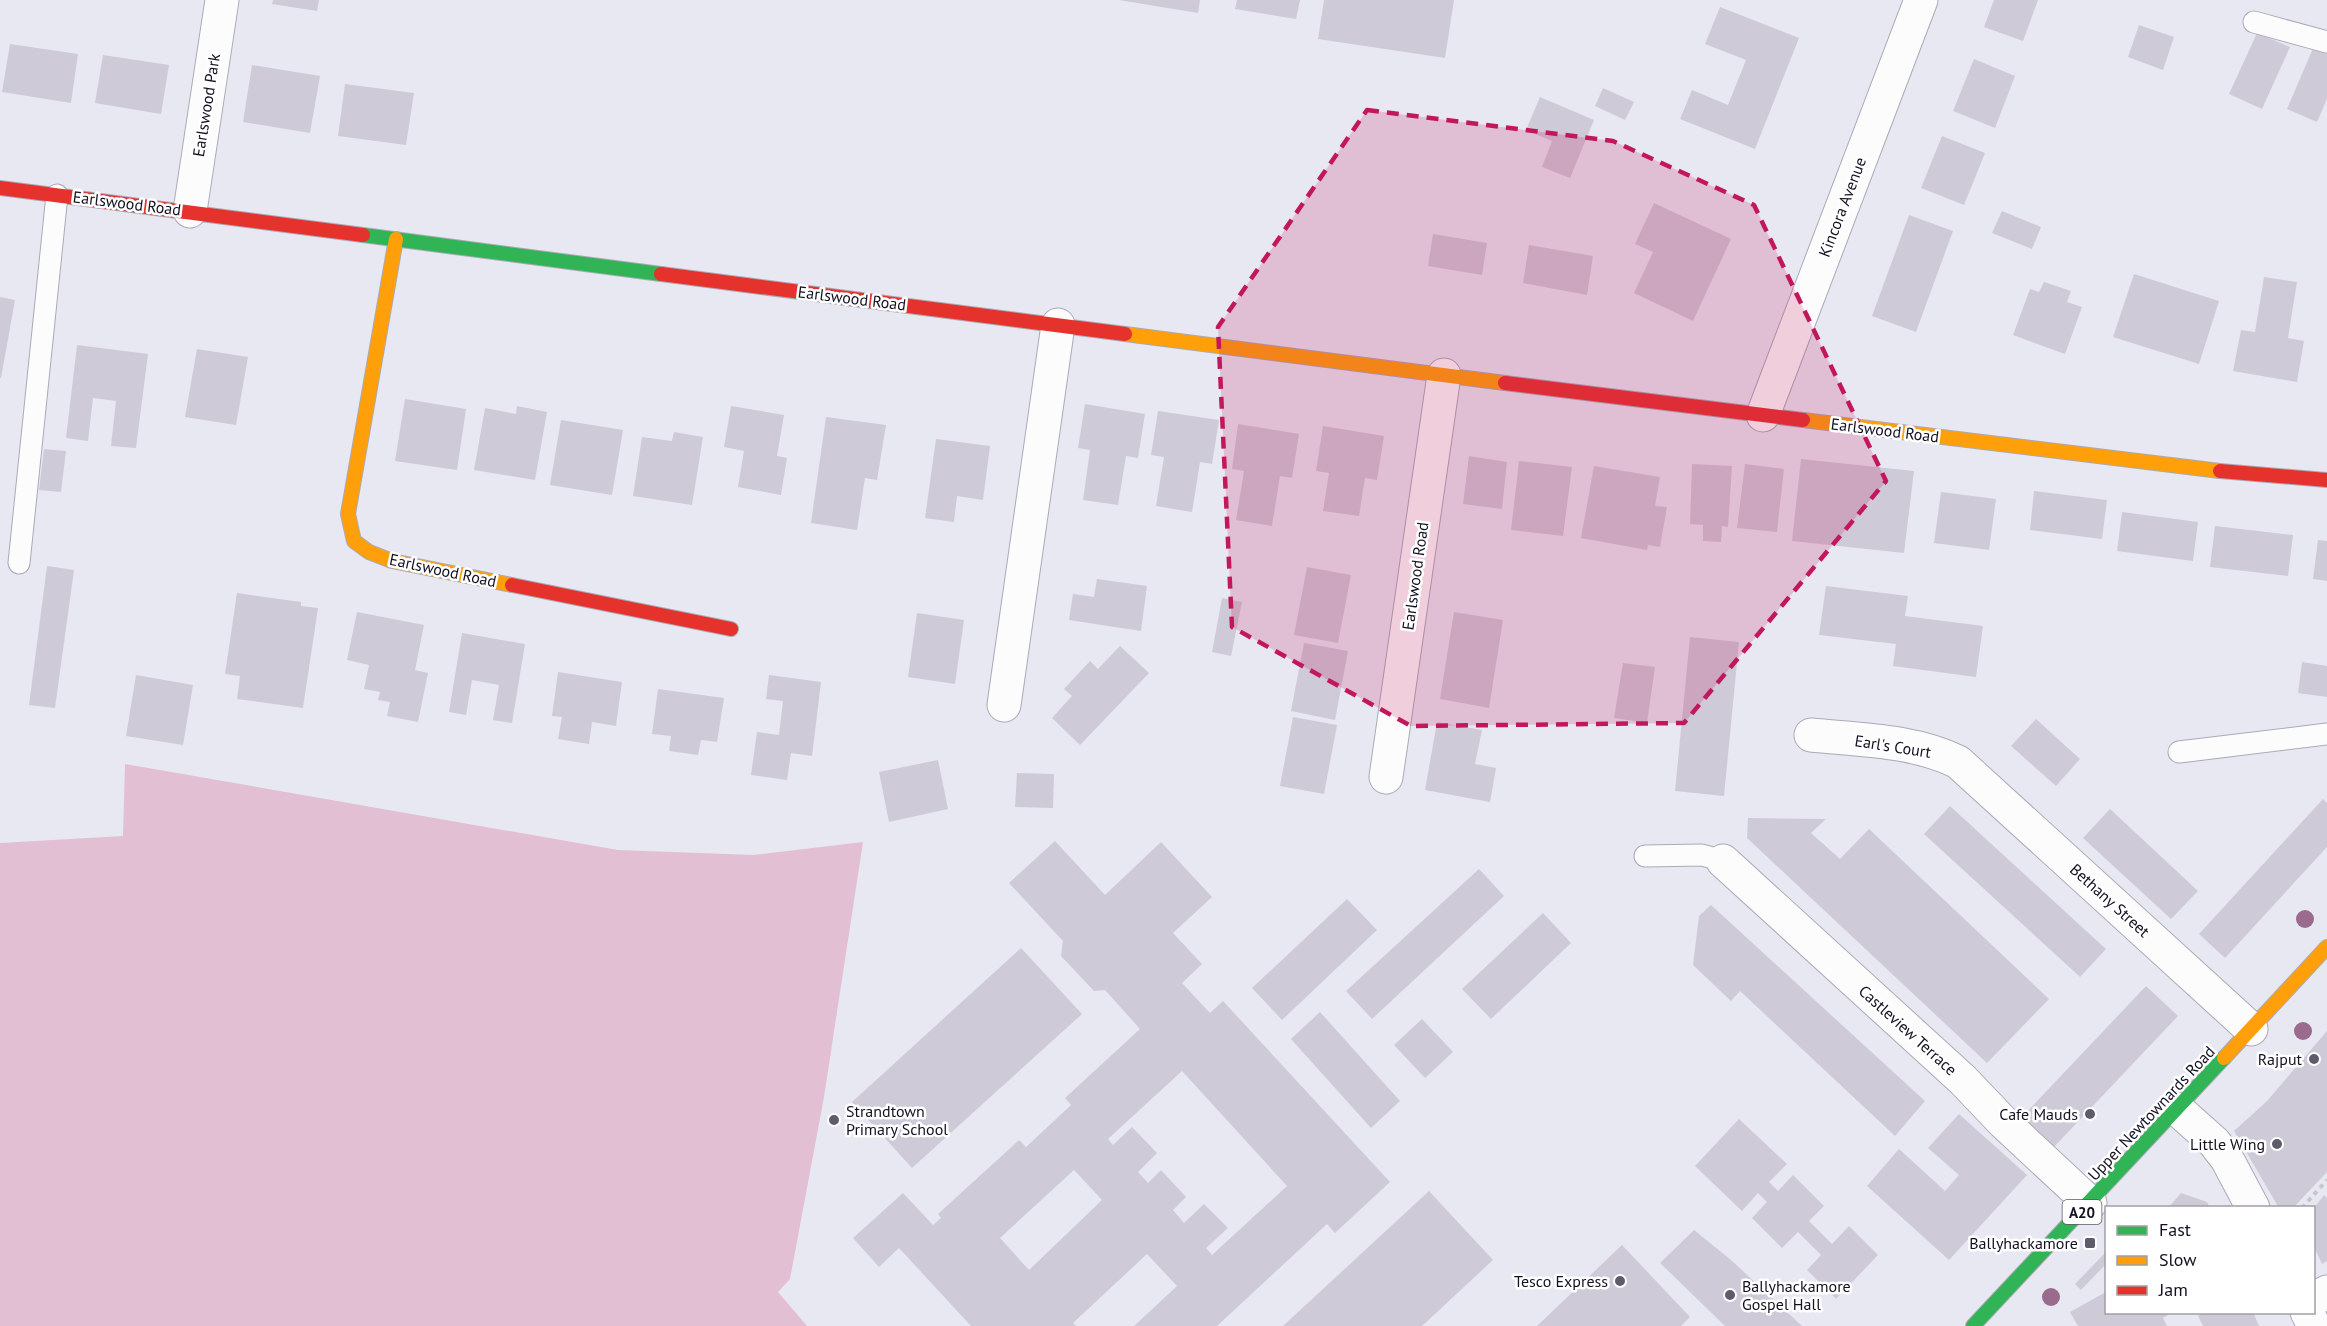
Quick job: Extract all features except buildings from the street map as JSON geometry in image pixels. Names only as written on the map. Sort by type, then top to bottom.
[{"type":"street","name":"Earlswood Park","points":[[190,211],[222,0]]},
{"type":"street","name":"Kincora Avenue","points":[[1763,415],[1921,0]]},
{"type":"street","name":"Earlswood Road","points":[[0,188],[1444,375],[2190,468],[2327,480]]},
{"type":"street","name":"Earlswood Road","points":[[396,239],[348,514],[354,540],[369,552],[392,561],[731,629]]},
{"type":"street","points":[[1004,705],[1058,325]]},
{"type":"street","name":"Earlswood Road","points":[[1386,777],[1444,375]]},
{"type":"street","name":"Earl's Court","points":[[1811,735],[1922,748],[1958,762],[1970,771]]},
{"type":"street","name":"Bethany Street","points":[[1970,771],[2252,1029]]},
{"type":"street","name":"Castleview Terrace","points":[[1723,861],[1964,1080],[2004,1123],[2090,1203]]},
{"type":"street","name":"Upper Newtownards Road","points":[[1973,1326],[2327,947]]},
{"type":"street","points":[[2177,1109],[2214,1142],[2228,1159],[2252,1206]]},
{"type":"lane","points":[[2254,22],[2327,42]]},
{"type":"lane","points":[[19,563],[57,195]]},
{"type":"lane","points":[[2179,752],[2327,734]]},
{"type":"lane","points":[[1645,856],[1702,855],[1723,861]]},
{"type":"path","points":[[2304,1206],[2327,1180]]},
{"type":"highlighted area","points":[[1367,110],[1613,141],[1754,205],[1886,481],[1684,723],[1411,726],[1232,627],[1218,327]]},
{"type":"shaded area","points":[[125,764],[618,850],[754,855],[863,842],[824,1097],[790,1279],[778,1292],[807,1326],[0,1326],[0,843],[123,836]]},
{"type":"traffic: fast","points":[[363,235],[661,274]]},
{"type":"traffic: fast","points":[[1973,1326],[2224,1058]]},
{"type":"traffic: slow","points":[[396,239],[348,514],[354,541],[369,552],[392,561],[512,585]]},
{"type":"traffic: slow","points":[[1125,334],[1505,383]]},
{"type":"traffic: slow","points":[[1803,420],[2220,471]]},
{"type":"traffic: slow","points":[[2224,1058],[2327,947]]},
{"type":"traffic: jam","points":[[0,188],[363,235]]},
{"type":"traffic: jam","points":[[661,274],[1125,334]]},
{"type":"traffic: jam","points":[[1505,383],[1803,420]]},
{"type":"traffic: jam","points":[[2220,471],[2327,480]]},
{"type":"traffic: jam","points":[[512,585],[731,629]]},
{"type":"place","name":"Rajput","points":[[2314,1059]]},
{"type":"place","name":"Cafe Mauds","points":[[2090,1114]]},
{"type":"place","name":"Strandtown Primary School","points":[[834,1120]]},
{"type":"place","name":"Little Wing","points":[[2277,1144]]},
{"type":"place","name":"Ballyhackamore","points":[[2090,1243]]},
{"type":"place","name":"Tesco Express","points":[[1620,1281]]},
{"type":"place","name":"Ballyhackamore Gospel Hall","points":[[1730,1295]]}]
